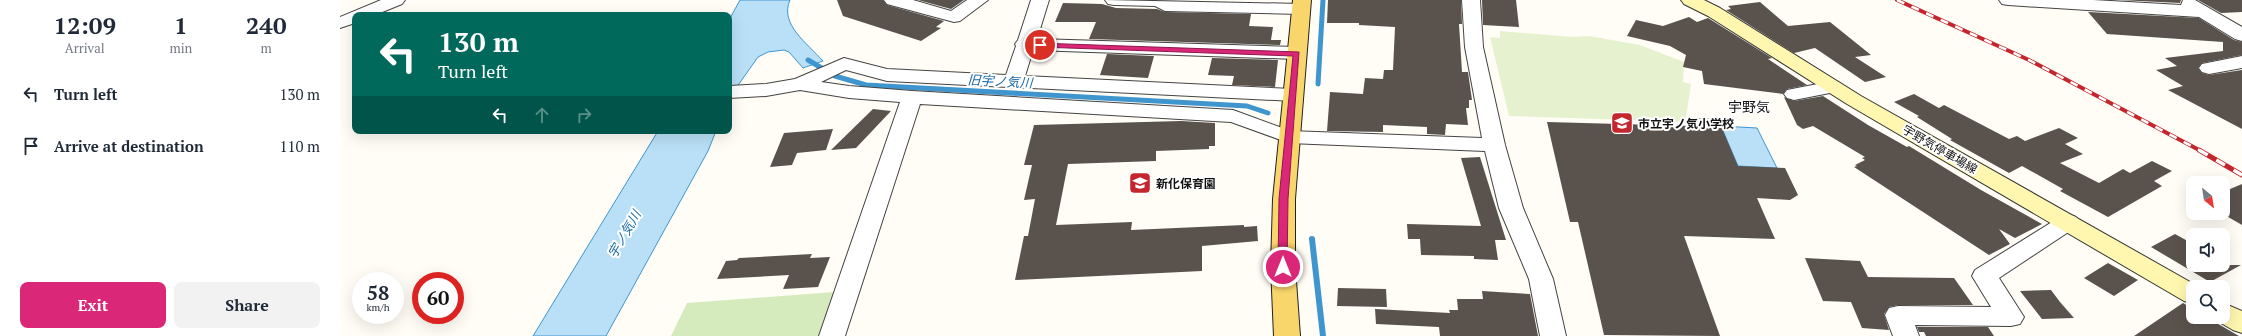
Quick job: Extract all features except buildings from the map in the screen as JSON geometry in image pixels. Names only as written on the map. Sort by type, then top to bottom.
[{"type":"main road","name":"宇野気停車場線","points":[[1690,0],[1714,12],[1833,86],[2186,291]]},
{"type":"main road","points":[[1287,336],[1283,267],[1284,199],[1302,5]]},
{"type":"main road","points":[[2230,316],[2242,323]]},
{"type":"street","points":[[367,12],[396,0]]},
{"type":"street","points":[[893,0],[954,17],[980,0]]},
{"type":"street","points":[[1014,81],[1024,44],[1040,0]]},
{"type":"street","points":[[1114,0],[1160,1],[1165,6],[1302,5]]},
{"type":"street","points":[[1471,0],[1474,47],[1494,145],[1511,208],[1541,279],[1553,336]]},
{"type":"street","points":[[2008,0],[2202,12]]},
{"type":"street","points":[[2183,0],[2242,35]]},
{"type":"street","points":[[340,23],[352,18]]},
{"type":"street","points":[[1024,44],[1297,53]]},
{"type":"street","points":[[2209,68],[2242,62]]},
{"type":"street","points":[[732,92],[766,90],[807,81],[844,64],[887,74],[1153,89],[1293,95]]},
{"type":"street","points":[[807,81],[849,92],[1233,116],[1247,120],[1273,133],[1289,137],[1494,145]]},
{"type":"street","points":[[1794,94],[1833,86]]},
{"type":"street","points":[[832,336],[912,97]]},
{"type":"street","points":[[1906,336],[1898,315],[2011,317],[1984,276],[2068,222]]},
{"type":"green space","points":[[1500,31],[1573,37],[1589,36],[1640,45],[1684,62],[1683,82],[1691,84],[1686,117],[1688,122],[1509,116],[1490,37],[1500,38]]},
{"type":"green space","points":[[834,292],[819,336],[671,336],[687,303]]},
{"type":"water","points":[[740,0],[790,0],[788,17],[792,25],[803,41],[823,61],[803,68],[789,52],[784,50],[768,52],[758,57],[732,94],[732,15]]},
{"type":"water","points":[[1721,126],[1757,128],[1777,168],[1738,166]]},
{"type":"water","name":"宇ノ気川","points":[[656,134],[715,134],[708,151],[606,336],[533,336]]},
{"type":"waterway","points":[[1318,84],[1323,0]]},
{"type":"waterway","name":"旧宇ノ気川","points":[[808,60],[835,76],[866,85],[1247,106],[1268,113]]},
{"type":"waterway","points":[[1312,239],[1323,336]]},
{"type":"railway","points":[[1897,0],[2029,60],[2201,151]]},
{"type":"railway","points":[[2199,150],[2242,175]]},
{"type":"place","name":"市立宇ノ気小学校","points":[[1622,123]]},
{"type":"place","name":"新化保育園","points":[[1140,183]]},
{"type":"district","name":"宇野気","points":[[1749,106]]},
{"type":"route","points":[[1040,45],[1297,53],[1284,199],[1283,267]]}]
